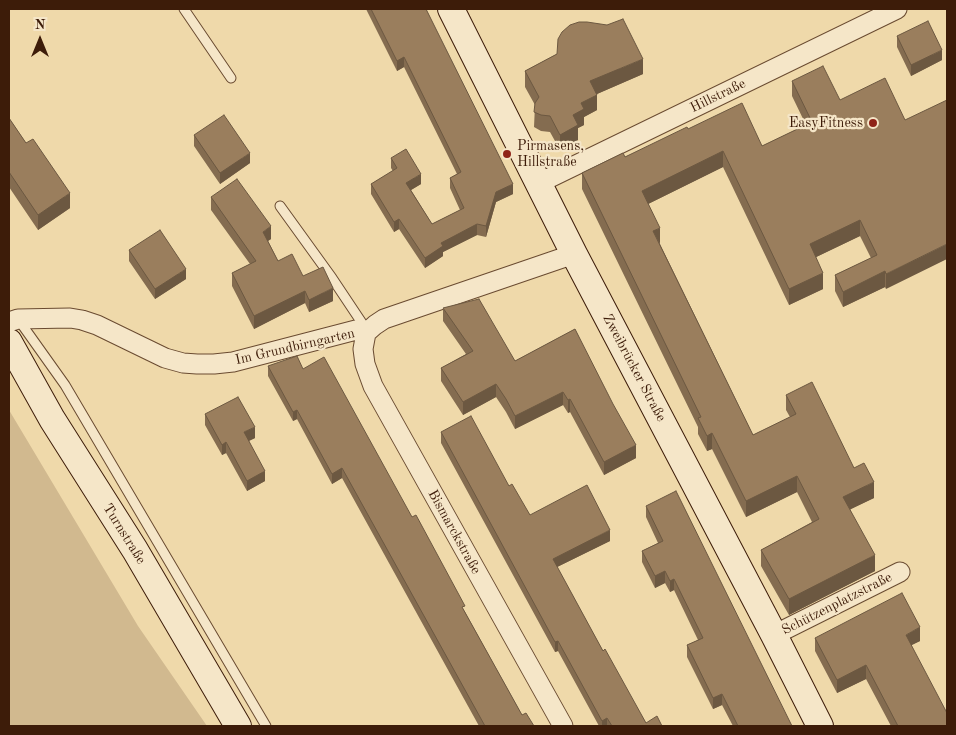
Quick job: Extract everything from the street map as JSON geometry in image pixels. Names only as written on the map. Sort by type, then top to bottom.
[{"type":"street","name":"Zweibrücker Straße","points":[[451,9],[574,254],[820,726]]},
{"type":"street","name":"Hillstraße","points":[[539,183],[897,9]]},
{"type":"street","name":"Im Grundbirngarten","points":[[12,328],[70,318],[97,325],[165,358],[183,363],[214,364],[233,362],[356,330],[366,333],[384,319],[574,254]]},
{"type":"street","name":"Turnstraße","points":[[12,328],[52,419],[135,550],[238,726]]},
{"type":"street","name":"Bismarckstraße","points":[[366,333],[363,349],[364,357],[373,386],[562,726]]},
{"type":"street","name":"Schützenplatzstraße","points":[[774,635],[900,572]]},
{"type":"lane","points":[[184,9],[231,78]]},
{"type":"lane","points":[[280,206],[332,278],[364,326],[366,333]]},
{"type":"lane","points":[[12,328],[65,385],[266,726]]},
{"type":"shaded area","points":[[9,410],[138,626],[207,726],[9,726]]},
{"type":"building","points":[[371,9],[426,9],[513,184],[496,192],[486,226],[477,224],[441,243],[443,246],[425,258],[399,219],[394,222],[371,184],[397,168],[391,158],[406,149],[421,174],[406,183],[432,224],[464,208],[450,178],[461,172],[404,57],[397,61]]},
{"type":"building","points":[[623,19],[643,59],[590,81],[597,95],[581,103],[584,109],[573,115],[578,125],[560,135],[550,116],[534,112],[535,103],[539,97],[525,71],[557,54],[558,39],[562,32],[570,25],[587,22],[607,25]]},
{"type":"building","points":[[928,21],[942,50],[911,65],[897,36]]},
{"type":"building","points":[[823,66],[840,100],[885,78],[905,120],[947,100],[947,244],[886,274],[885,271],[843,292],[835,275],[877,255],[860,220],[810,244],[823,273],[789,289],[723,151],[642,191],[660,228],[653,231],[753,435],[796,414],[786,395],[812,382],[854,468],[864,463],[874,482],[843,497],[875,555],[789,599],[761,550],[819,519],[797,476],[746,501],[712,433],[707,436],[698,418],[701,417],[582,173],[623,153],[625,157],[742,103],[762,146],[812,122],[792,81]]},
{"type":"building","points":[[224,115],[250,153],[220,173],[194,135]]},
{"type":"building","points":[[9,118],[26,143],[33,139],[70,193],[38,215],[9,172]]},
{"type":"building","points":[[237,179],[271,226],[263,232],[278,261],[292,254],[303,276],[323,267],[333,288],[309,300],[305,291],[254,316],[232,273],[256,261],[211,197]]},
{"type":"building","points":[[160,230],[186,269],[155,289],[129,250]]},
{"type":"building","points":[[479,299],[515,361],[575,329],[636,445],[604,462],[570,399],[568,400],[563,392],[515,416],[496,384],[463,402],[441,368],[473,351],[443,308]]},
{"type":"building","points":[[297,356],[303,369],[324,357],[412,517],[416,515],[465,606],[462,607],[522,715],[526,713],[534,726],[485,726],[342,468],[332,474],[297,410],[293,412],[268,366]]},
{"type":"building","points":[[238,397],[255,427],[244,432],[265,471],[247,481],[226,442],[222,445],[205,414]]},
{"type":"building","points":[[471,416],[509,486],[512,484],[530,515],[587,485],[610,530],[553,559],[603,651],[605,649],[646,723],[657,716],[662,726],[612,726],[607,718],[602,721],[558,641],[555,642],[441,432]]},
{"type":"building","points":[[676,491],[792,726],[738,726],[722,694],[713,698],[687,645],[703,638],[674,579],[670,581],[665,571],[655,576],[642,551],[663,541],[646,506]]},
{"type":"building","points":[[902,593],[920,627],[906,635],[947,713],[947,726],[898,726],[866,665],[837,680],[815,638]]},
{"type":"place","name":"EasyFitness","points":[[873,123]]},
{"type":"place","name":"Pirmasens, Hillstraße","points":[[507,154]]}]
